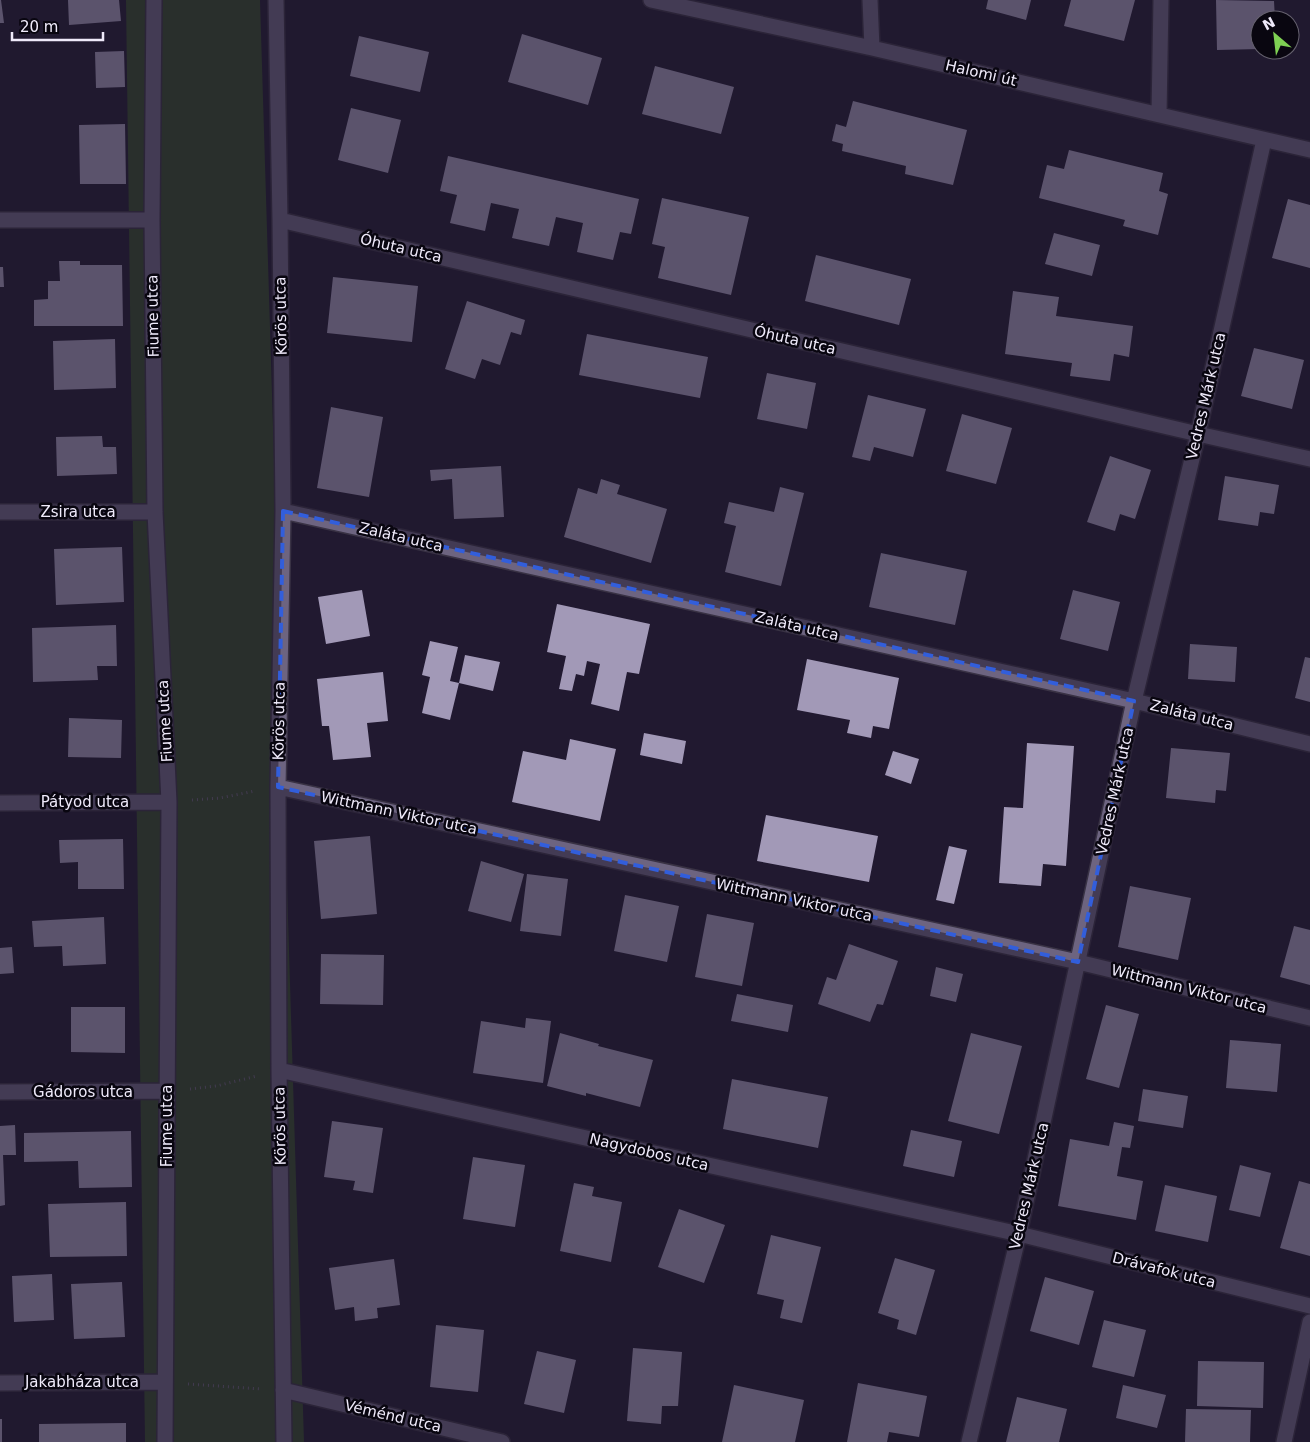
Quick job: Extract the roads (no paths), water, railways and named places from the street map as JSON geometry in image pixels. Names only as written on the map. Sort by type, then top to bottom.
[{"type":"street","name":"Fiume utca","points":[[154,0],[152,220],[155,512],[169,802],[165,1442]]},
{"type":"street","name":"Körös utca","points":[[276,0],[283,510],[278,787],[279,1070],[284,1442]]},
{"type":"street","name":"Halomi út","points":[[651,0],[872,48],[1310,150]]},
{"type":"street","points":[[870,0],[872,48]]},
{"type":"street","points":[[1159,114],[1162,0]]},
{"type":"street","name":"Vedres Márk utca","points":[[969,1442],[1019,1234],[1134,701],[1198,434],[1264,140]]},
{"type":"street","points":[[0,220],[152,220]]},
{"type":"street","name":"Óhuta utca","points":[[280,220],[1310,459]]},
{"type":"street","name":"Zaláta utca","points":[[283,510],[1134,701],[1310,744]]},
{"type":"street","name":"Zsira utca","points":[[0,512],[155,512]]},
{"type":"street","name":"Wittmann Viktor utca","points":[[278,787],[1078,962],[1310,1018]]},
{"type":"street","name":"Pátyod utca","points":[[0,803],[169,802]]},
{"type":"street","name":"Nagydobos utca","points":[[279,1070],[1019,1234]]},
{"type":"street","name":"Gádoros utca","points":[[0,1092],[167,1092]]},
{"type":"street","name":"Drávafok utca","points":[[1019,1234],[1310,1306]]},
{"type":"street","points":[[1284,1442],[1310,1322]]},
{"type":"street","name":"Jakabháza utca","points":[[0,1383],[165,1382]]},
{"type":"street","name":"Véménd utca","points":[[283,1390],[502,1442]]}]
